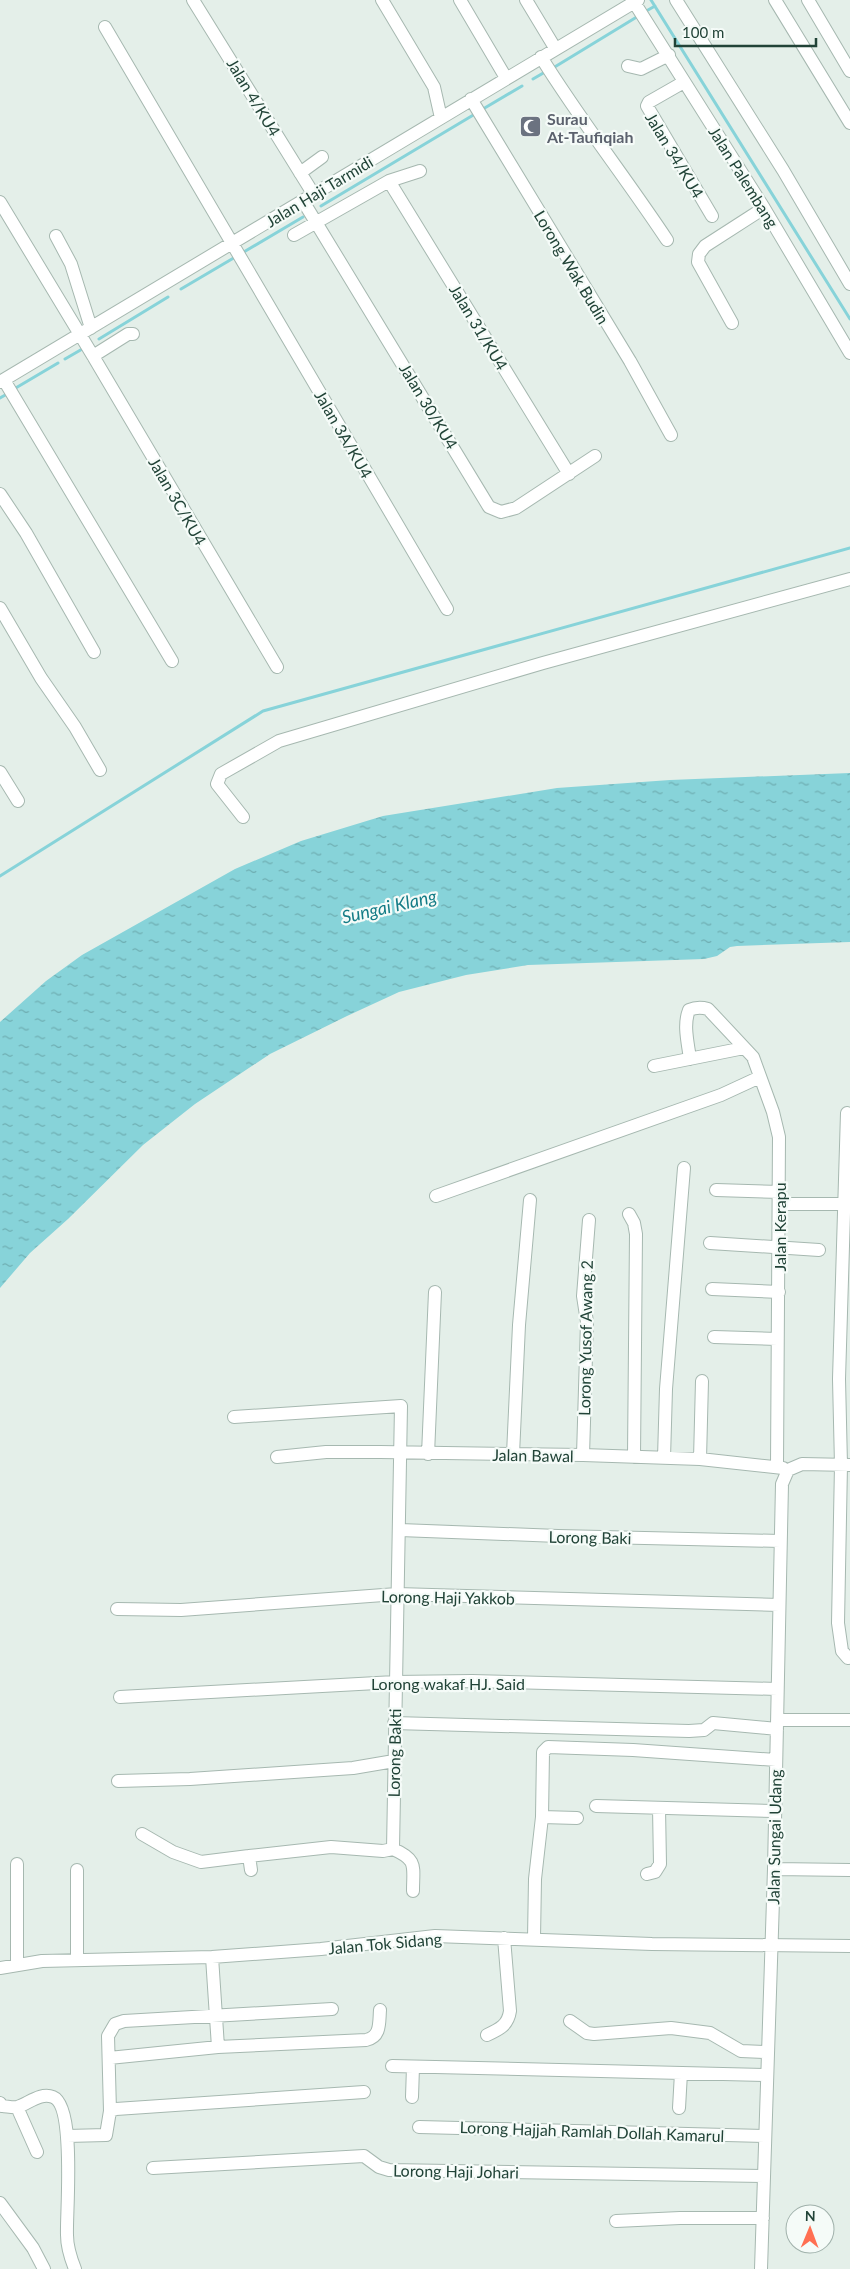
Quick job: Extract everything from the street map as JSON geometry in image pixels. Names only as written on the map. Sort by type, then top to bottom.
[{"type":"street","name":"Jalan 4/KU4","points":[[193,0],[300,173],[308,198]]},
{"type":"street","points":[[382,0],[434,87],[441,118]]},
{"type":"street","points":[[460,0],[506,78]]},
{"type":"street","points":[[526,0],[556,48]]},
{"type":"street","points":[[676,0],[783,170],[850,284]]},
{"type":"street","points":[[775,0],[850,123]]},
{"type":"street","points":[[808,0],[850,71]]},
{"type":"street","name":"Jalan Haji Tarmidi","points":[[2,381],[91,328],[237,252],[308,198],[636,1]]},
{"type":"street","name":"Jalan Palembang","points":[[636,1],[684,82],[764,208],[850,353]]},
{"type":"street","name":"Jalan 3A/KU4","points":[[105,27],[447,609]]},
{"type":"street","points":[[628,66],[641,69],[669,55]]},
{"type":"street","points":[[541,57],[562,91],[667,240]]},
{"type":"street","name":"Jalan 34/KU4","points":[[684,82],[649,102],[646,106],[712,216]]},
{"type":"street","name":"Lorong Wak Budin","points":[[471,99],[630,361],[671,435]]},
{"type":"street","points":[[300,173],[322,157]]},
{"type":"street","points":[[294,235],[389,181],[420,171]]},
{"type":"street","name":"Jalan 31/KU4","points":[[389,181],[569,474]]},
{"type":"street","name":"Jalan 30/KU4","points":[[308,198],[317,222],[489,507],[494,510],[509,511],[595,456]]},
{"type":"street","name":"Jalan 3C/KU4","points":[[0,202],[276,667]]},
{"type":"street","points":[[732,323],[698,262],[699,254],[705,246],[764,208]]},
{"type":"street","points":[[56,236],[71,264],[91,328]]},
{"type":"street","points":[[93,356],[128,334],[133,334]]},
{"type":"street","points":[[2,381],[172,661]]},
{"type":"street","points":[[0,494],[26,533],[94,652]]},
{"type":"street","points":[[243,817],[217,784],[217,780],[221,774],[235,764],[279,741],[543,663],[850,579]]},
{"type":"street","points":[[0,608],[100,770]]},
{"type":"street","points":[[0,772],[18,801]]},
{"type":"street","name":"Jalan Kerapu","points":[[690,1059],[686,1024],[687,1015],[689,1010],[695,1008],[708,1010],[753,1057],[773,1112],[779,1137],[780,1198],[777,1338],[783,1468]]},
{"type":"street","points":[[654,1066],[744,1048]]},
{"type":"street","points":[[436,1196],[762,1081]]},
{"type":"street","points":[[847,1113],[839,1379],[845,1465],[838,1623],[842,1652],[848,1658]]},
{"type":"street","points":[[664,1458],[666,1389],[684,1168]]},
{"type":"street","points":[[716,1190],[844,1204]]},
{"type":"street","points":[[513,1454],[519,1326],[530,1200]]},
{"type":"street","points":[[629,1214],[634,1223],[636,1234],[634,1457]]},
{"type":"street","name":"Lorong Yusof Awang 2","points":[[583,1455],[587,1322],[583,1296],[589,1220]]},
{"type":"street","points":[[710,1243],[819,1250]]},
{"type":"street","points":[[712,1289],[779,1292]]},
{"type":"street","points":[[428,1454],[435,1292]]},
{"type":"street","points":[[714,1338],[777,1338]]},
{"type":"street","points":[[700,1459],[702,1381]]},
{"type":"street","name":"Lorong Bakti","points":[[234,1417],[401,1406],[393,1849]]},
{"type":"street","name":"Jalan Bawal","points":[[277,1456],[326,1452],[583,1455],[700,1459],[783,1468]]},
{"type":"street","points":[[783,1468],[802,1464],[845,1465]]},
{"type":"street","name":"Jalan Sungai Udang","points":[[761,2269],[774,1869],[783,1468]]},
{"type":"street","name":"Lorong Baki","points":[[400,1530],[780,1542]]},
{"type":"street","name":"Lorong Haji Yakkob","points":[[117,1608],[181,1610],[397,1594],[779,1606]]},
{"type":"street","name":"Lorong wakaf HJ. Said","points":[[120,1697],[395,1682],[472,1681],[777,1689]]},
{"type":"street","points":[[394,1723],[696,1731],[704,1730],[713,1723],[777,1724],[850,1720]]},
{"type":"street","points":[[551,1748],[557,1739],[560,1728]]},
{"type":"street","points":[[534,1938],[534,1879],[542,1817],[544,1752],[548,1747],[633,1750],[776,1760]]},
{"type":"street","points":[[118,1781],[190,1780],[324,1770],[375,1765],[394,1761]]},
{"type":"street","points":[[596,1806],[775,1811]]},
{"type":"street","points":[[647,1874],[655,1872],[660,1864],[659,1808]]},
{"type":"street","points":[[542,1817],[578,1818]]},
{"type":"street","points":[[142,1834],[173,1852],[201,1862],[331,1847],[384,1851],[393,1849],[408,1856],[413,1863],[413,1891]]},
{"type":"street","points":[[249,1856],[250,1870]]},
{"type":"street","points":[[17,1864],[17,1963]]},
{"type":"street","points":[[774,1869],[850,1870]]},
{"type":"street","points":[[76,1870],[77,1959]]},
{"type":"street","name":"Jalan Tok Sidang","points":[[0,1968],[17,1963],[77,1959],[212,1957],[322,1949],[435,1936],[534,1938],[652,1944],[850,1946]]},
{"type":"street","points":[[487,2035],[500,2029],[508,2021],[510,2011],[504,1938]]},
{"type":"street","points":[[212,1957],[218,2047]]},
{"type":"street","points":[[67,2136],[106,2135],[107,2115],[110,2111],[108,2036],[115,2024],[124,2021],[332,2009]]},
{"type":"street","points":[[109,2058],[218,2047],[371,2039],[378,2032],[380,2010]]},
{"type":"street","points":[[570,2021],[587,2033],[594,2034],[671,2028],[710,2033],[741,2051],[767,2052]]},
{"type":"street","points":[[392,2066],[766,2075]]},
{"type":"street","points":[[412,2098],[413,2067]]},
{"type":"street","points":[[679,2108],[681,2073]]},
{"type":"street","points":[[110,2111],[277,2096],[364,2092]]},
{"type":"street","points":[[1,2105],[17,2107],[47,2095],[55,2097],[60,2102],[67,2136],[69,2168],[66,2237],[75,2269]]},
{"type":"street","points":[[17,2107],[37,2152]]},
{"type":"street","name":"Lorong Hajjah Ramlah Dollah Kamarul","points":[[419,2127],[765,2136]]},
{"type":"street","name":"Lorong Haji Johari","points":[[153,2168],[364,2156],[379,2167],[389,2170],[763,2176]]},
{"type":"street","points":[[0,2203],[33,2248],[44,2269]]},
{"type":"street","points":[[616,2221],[680,2218],[763,2218]]},
{"type":"water","name":"Sungai Klang","points":[[850,773],[850,942],[737,946],[730,947],[717,956],[704,959],[528,965],[466,975],[399,992],[270,1054],[195,1104],[143,1145],[68,1219],[30,1253],[0,1288],[0,1022],[46,981],[82,955],[235,869],[301,841],[383,816],[557,788],[670,780]]},
{"type":"waterway","points":[[651,0],[850,319]]},
{"type":"waterway","points":[[648,10],[655,6]]},
{"type":"waterway","points":[[553,68],[640,15]]},
{"type":"waterway","points":[[533,79],[545,72]]},
{"type":"waterway","points":[[483,109],[522,86]]},
{"type":"waterway","points":[[321,206],[475,114]]},
{"type":"waterway","points":[[242,253],[303,217]]},
{"type":"waterway","points":[[181,289],[237,256]]},
{"type":"waterway","points":[[99,339],[168,297]]},
{"type":"waterway","points":[[65,359],[84,348]]},
{"type":"waterway","points":[[14,389],[58,363]]},
{"type":"waterway","points":[[0,398],[7,394]]},
{"type":"waterway","points":[[0,876],[263,711],[850,548]]},
{"type":"place","name":"Surau At-Taufiqiah","points":[[531,127]]}]
